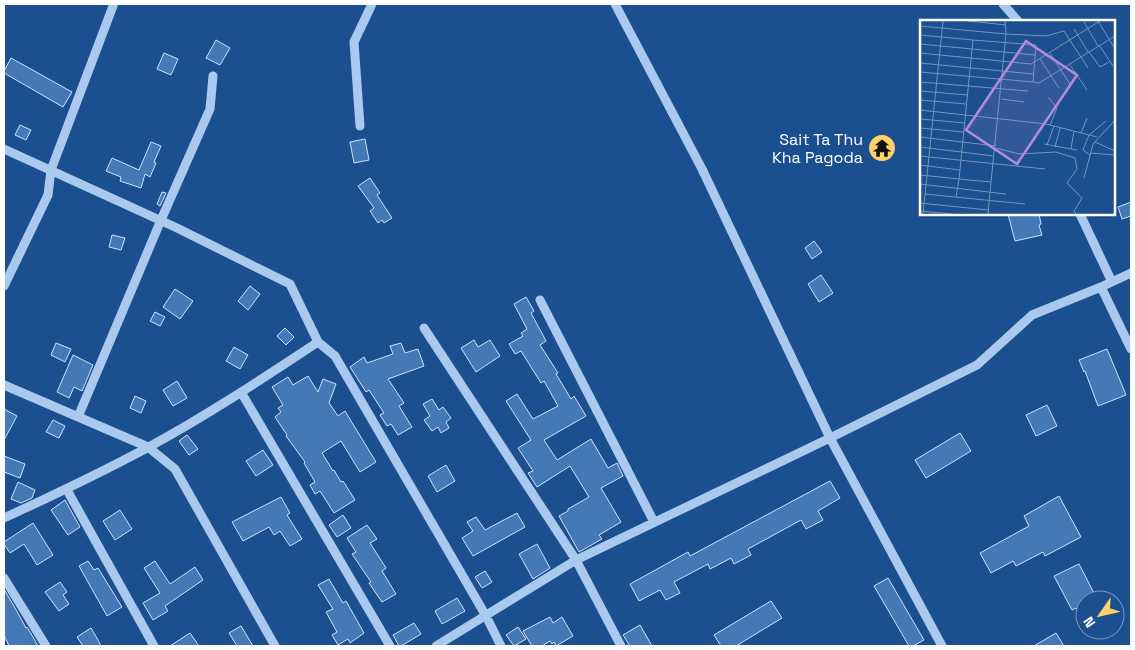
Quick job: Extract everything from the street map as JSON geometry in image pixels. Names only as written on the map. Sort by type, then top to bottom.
[{"type":"street","points":[[360,126],[354,42],[372,4]]},
{"type":"street","points":[[615,4],[702,169],[830,438],[942,646]]},
{"type":"street","points":[[1003,4],[1017,20]]},
{"type":"street","points":[[4,286],[48,195],[51,170],[113,6]]},
{"type":"street","points":[[78,417],[160,220],[210,109],[213,76]]},
{"type":"street","points":[[4,149],[160,220],[290,284],[318,342],[335,356],[486,616],[501,646]]},
{"type":"street","points":[[1080,215],[1112,282]]},
{"type":"street","points":[[436,646],[576,560],[830,438],[976,365],[1032,315],[1101,288],[1131,273]]},
{"type":"street","points":[[1101,288],[1131,349]]},
{"type":"street","points":[[540,300],[654,522]]},
{"type":"street","points":[[424,328],[576,560],[621,646]]},
{"type":"street","points":[[4,518],[66,490],[148,447],[241,392],[318,342]]},
{"type":"street","points":[[4,385],[148,447],[175,469],[276,646]]},
{"type":"street","points":[[241,392],[390,646]]},
{"type":"street","points":[[66,490],[154,646]]},
{"type":"street","points":[[4,578],[46,646]]},
{"type":"building","points":[[216,40],[230,48],[220,65],[206,58]]},
{"type":"building","points":[[164,53],[178,59],[171,75],[157,69]]},
{"type":"building","points":[[11,58],[72,92],[63,107],[4,73]]},
{"type":"building","points":[[20,125],[31,130],[26,140],[15,135]]},
{"type":"building","points":[[365,139],[369,160],[354,163],[350,142]]},
{"type":"building","points":[[151,142],[161,146],[150,177],[145,174],[141,188],[120,181],[121,177],[106,171],[112,158],[139,170]]},
{"type":"building","points":[[370,178],[380,193],[377,195],[392,218],[384,223],[382,220],[378,223],[370,211],[374,208],[358,186]]},
{"type":"building","points":[[162,192],[166,193],[160,206],[157,204]]},
{"type":"building","points":[[1131,202],[1131,216],[1122,219],[1118,207]]},
{"type":"building","points":[[1008,215],[1039,215],[1041,224],[1039,225],[1042,235],[1015,241]]},
{"type":"building","points":[[112,235],[125,238],[121,250],[109,247]]},
{"type":"building","points":[[814,241],[822,252],[812,259],[805,248]]},
{"type":"building","points":[[821,275],[833,293],[819,302],[808,284]]},
{"type":"building","points":[[250,286],[260,294],[248,310],[238,301]]},
{"type":"building","points":[[175,289],[193,301],[180,319],[163,307]]},
{"type":"building","points":[[526,297],[534,311],[531,313],[546,341],[540,345],[558,373],[556,374],[571,399],[574,396],[586,416],[544,440],[557,460],[591,439],[608,468],[617,463],[623,476],[601,488],[621,522],[599,535],[602,539],[579,552],[559,516],[589,497],[570,466],[537,487],[528,473],[533,471],[518,448],[531,440],[506,401],[517,394],[533,419],[558,406],[544,381],[541,383],[521,351],[515,354],[509,344],[523,336],[521,333],[527,329],[514,304]]},
{"type":"building","points":[[155,312],[165,317],[160,326],[150,321]]},
{"type":"building","points":[[285,328],[294,337],[286,345],[277,336]]},
{"type":"building","points":[[474,340],[478,347],[490,340],[500,356],[476,372],[461,348]]},
{"type":"building","points":[[56,343],[71,349],[65,362],[51,355]]},
{"type":"building","points":[[401,343],[405,353],[418,349],[424,366],[388,379],[404,403],[399,406],[412,427],[398,435],[391,424],[387,426],[380,415],[384,413],[369,390],[366,392],[350,367],[364,357],[367,363],[393,354],[390,346]]},
{"type":"building","points":[[234,347],[248,355],[240,369],[226,361]]},
{"type":"building","points":[[1107,349],[1126,395],[1098,406],[1079,360]]},
{"type":"building","points":[[73,355],[93,365],[82,391],[74,387],[69,398],[57,392]]},
{"type":"building","points":[[308,376],[318,392],[323,379],[336,384],[329,403],[338,416],[345,411],[376,462],[360,472],[341,441],[322,453],[355,500],[334,513],[320,491],[315,494],[310,485],[315,482],[305,462],[275,417],[281,412],[278,408],[283,405],[272,387],[288,377],[293,385]]},
{"type":"building","points":[[177,381],[187,398],[173,406],[163,390]]},
{"type":"building","points":[[135,396],[146,401],[141,413],[130,408]]},
{"type":"building","points":[[432,399],[439,410],[443,407],[451,418],[446,422],[449,428],[441,433],[438,427],[432,431],[424,420],[430,416],[423,404]]},
{"type":"building","points":[[1047,405],[1057,426],[1036,436],[1026,415]]},
{"type":"building","points":[[4,409],[17,416],[4,440]]},
{"type":"building","points":[[53,420],[65,426],[59,438],[46,432]]},
{"type":"building","points":[[960,433],[971,451],[926,478],[915,460]]},
{"type":"building","points":[[187,435],[198,449],[189,455],[179,441]]},
{"type":"building","points":[[263,450],[273,465],[256,476],[246,461]]},
{"type":"building","points":[[4,456],[25,464],[20,478],[4,472]]},
{"type":"building","points":[[446,465],[455,481],[437,492],[428,476]]},
{"type":"building","points":[[830,481],[840,498],[818,511],[823,520],[806,529],[801,520],[748,549],[751,555],[734,564],[731,558],[710,569],[708,564],[674,582],[680,593],[666,600],[660,590],[639,601],[630,584],[688,552],[690,556]]},
{"type":"building","points":[[18,482],[35,490],[32,498],[21,503],[11,499]]},
{"type":"building","points":[[1059,496],[1081,537],[1045,556],[1043,552],[1016,566],[1013,561],[991,573],[980,553],[1029,526],[1024,516]]},
{"type":"building","points":[[281,497],[290,513],[287,515],[302,539],[290,546],[280,531],[274,535],[269,527],[243,541],[232,522]]},
{"type":"building","points":[[65,500],[80,527],[68,535],[51,510]]},
{"type":"building","points":[[120,510],[132,529],[115,540],[103,521]]},
{"type":"building","points":[[517,513],[525,527],[473,556],[462,538],[473,531],[467,522],[476,517],[485,530]]},
{"type":"building","points":[[343,515],[351,528],[337,537],[329,525]]},
{"type":"building","points":[[33,523],[53,555],[37,565],[24,544],[10,553],[4,544],[4,542]]},
{"type":"building","points":[[367,525],[377,539],[370,543],[386,568],[382,571],[396,594],[382,602],[352,554],[356,552],[347,538]]},
{"type":"building","points":[[537,544],[550,568],[533,579],[519,554]]},
{"type":"building","points":[[88,561],[94,570],[98,568],[122,607],[107,616],[79,566]]},
{"type":"building","points":[[155,561],[170,584],[195,567],[203,580],[165,606],[168,611],[153,620],[143,603],[160,593],[144,568]]},
{"type":"building","points":[[1079,564],[1092,590],[1075,590],[1075,608],[1072,610],[1054,576]]},
{"type":"building","points":[[485,571],[492,582],[482,588],[475,577]]},
{"type":"building","points":[[888,578],[924,640],[913,646],[909,646],[874,586]]},
{"type":"building","points":[[329,579],[343,603],[346,601],[364,633],[350,643],[348,639],[338,645],[332,635],[337,632],[326,612],[333,609],[318,585]]},
{"type":"building","points":[[60,582],[67,592],[63,595],[69,604],[59,611],[45,592]]},
{"type":"building","points":[[4,589],[38,646],[9,646],[4,635]]},
{"type":"building","points":[[457,598],[465,611],[442,624],[435,611]]},
{"type":"building","points":[[771,601],[782,618],[736,646],[721,646],[714,635]]},
{"type":"building","points":[[550,617],[553,623],[562,617],[573,636],[556,646],[554,642],[552,644],[550,641],[542,646],[532,646],[523,631]]},
{"type":"building","points":[[414,623],[421,634],[399,646],[393,635]]},
{"type":"building","points":[[640,625],[652,646],[630,646],[623,635]]},
{"type":"building","points":[[241,626],[253,646],[237,646],[229,633]]},
{"type":"building","points":[[518,627],[526,639],[514,646],[506,635]]},
{"type":"building","points":[[91,628],[101,646],[83,646],[77,637]]},
{"type":"building","points":[[190,633],[199,646],[170,646]]},
{"type":"building","points":[[1056,633],[1064,646],[1034,646]]},
{"type":"place","name":"Sait Ta Thu Kha Pagoda","points":[[882,148]]}]
